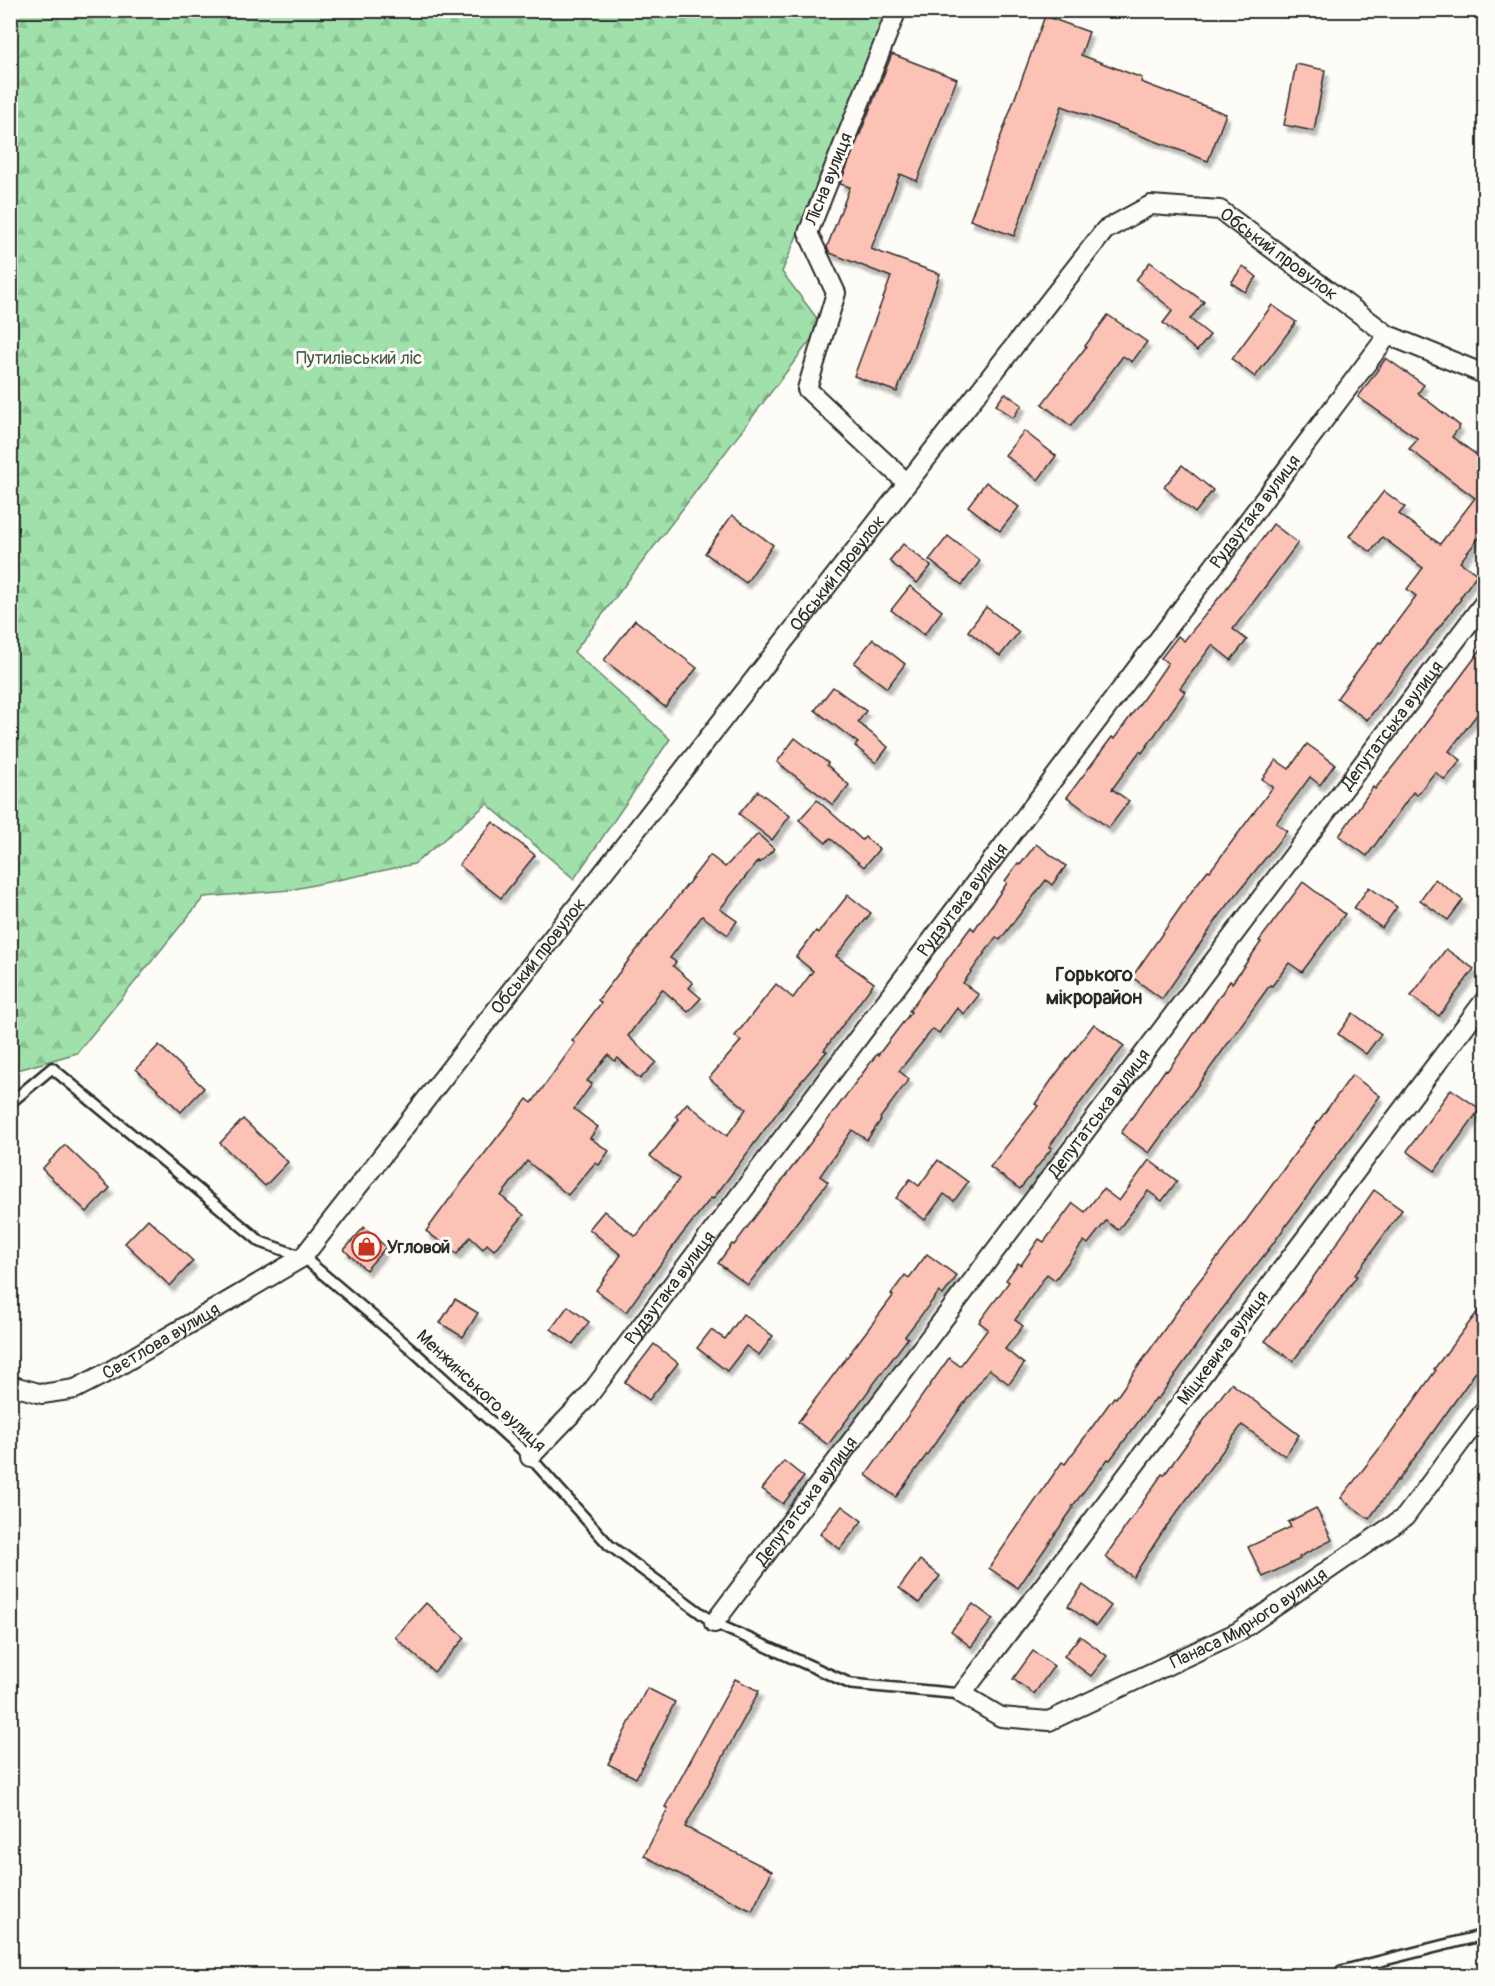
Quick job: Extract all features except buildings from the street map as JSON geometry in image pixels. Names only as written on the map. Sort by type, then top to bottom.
[{"type":"street","name":"Лісна вулиця","points":[[897,10],[808,233],[836,292],[807,389],[907,483]]},
{"type":"street","name":"Обський провулок","points":[[303,1257],[1105,230],[1151,205],[1220,210],[1388,335],[1485,374]]},
{"type":"street","name":"Рудзутака вулиця","points":[[530,1456],[594,1389],[1388,335]]},
{"type":"street","name":"Депутатська вулиця","points":[[714,1623],[1485,603]]},
{"type":"street","name":"Міцкевича вулиця","points":[[962,1694],[1485,1001]]},
{"type":"street","name":"Свєтлова вулиця","points":[[10,1385],[42,1394],[75,1389],[110,1371],[303,1257]]},
{"type":"street","name":"Панаса Мирного вулиця","points":[[962,1694],[1001,1717],[1049,1721],[1238,1632],[1405,1517],[1485,1411]]},
{"type":"lane","name":"Менжинського вулиця","points":[[10,1103],[52,1068],[261,1242],[303,1257],[409,1347],[530,1456],[609,1545],[714,1623],[851,1684],[962,1694]]},
{"type":"lane","points":[[1341,1971],[1485,1935]]},
{"type":"green space","name":"Путилівський ліс","points":[[11,11],[889,11],[782,272],[822,325],[574,652],[670,739],[574,879],[487,804],[414,864],[290,890],[204,897],[77,1053],[11,1072]]},
{"type":"place","name":"Угловой","points":[[366,1247]]},
{"type":"district","name":"Горького мікрорайон","points":[[1094,986]]}]
